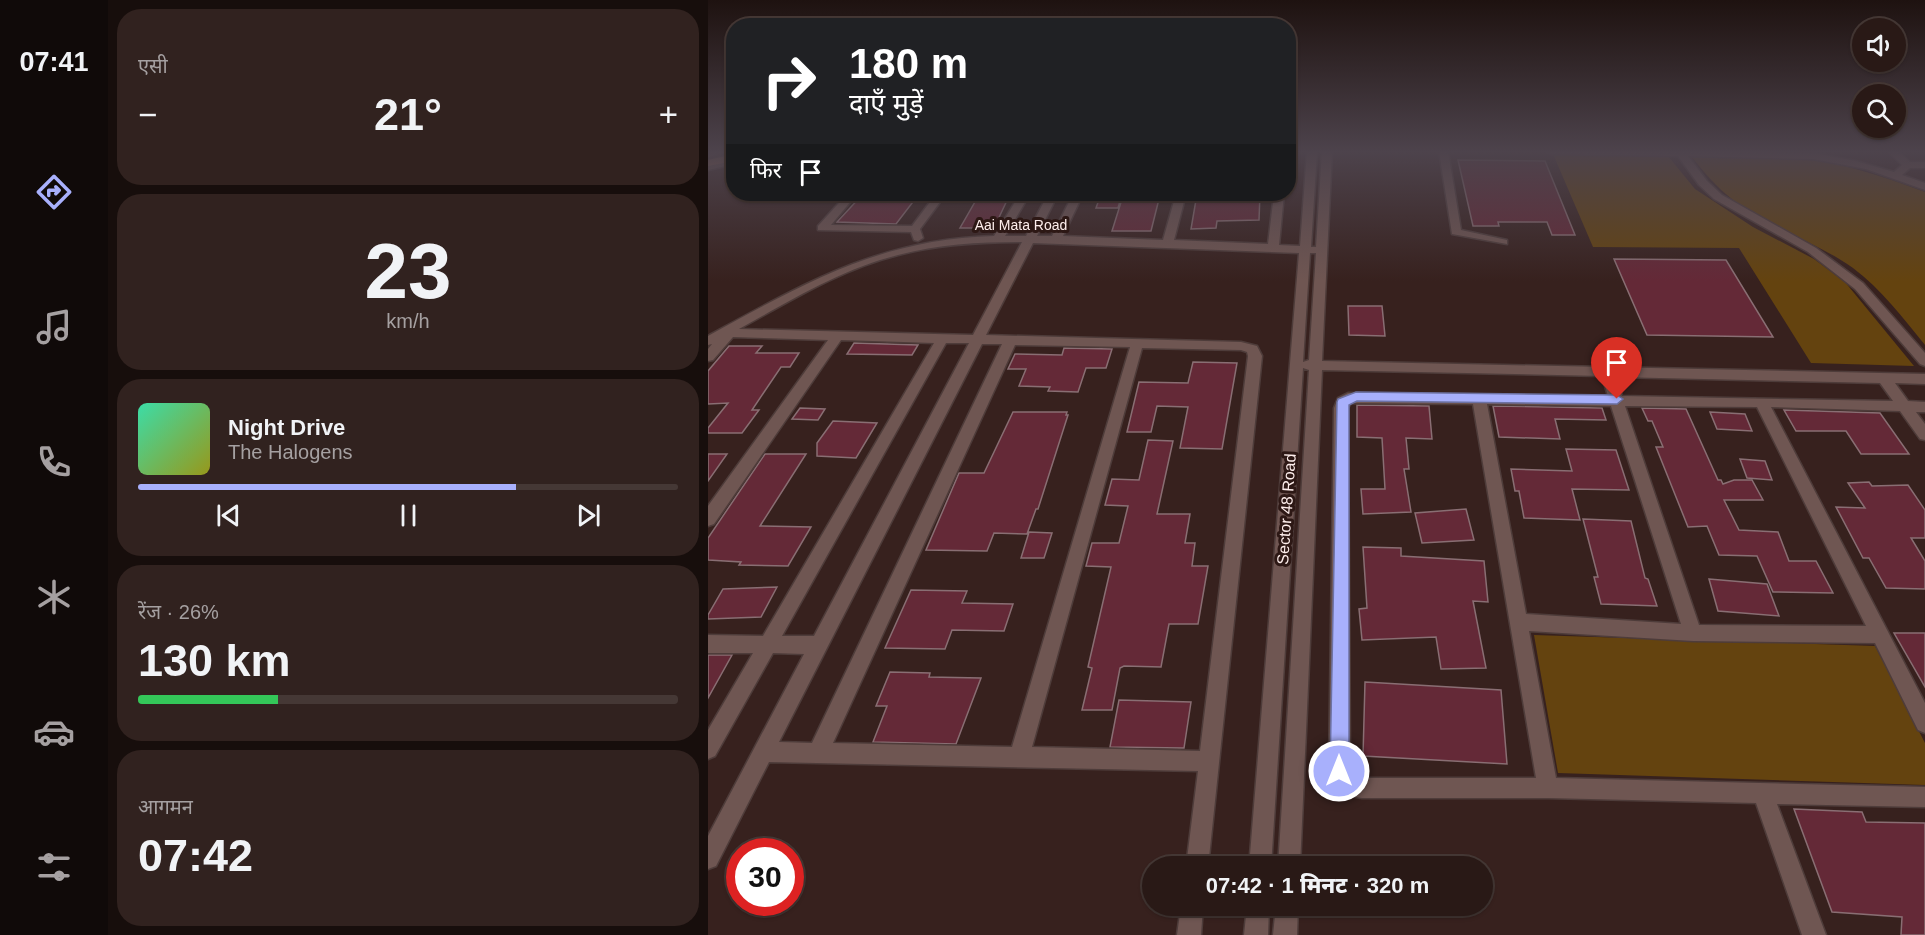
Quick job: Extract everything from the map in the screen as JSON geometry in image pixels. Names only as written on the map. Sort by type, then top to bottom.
[{"type":"street","name":"Sector 48 Road","points":[[1290,856],[1316,365],[1312,195]]},
{"type":"street","name":"Sector 48 Road","points":[[1261,856],[1296,366],[1320,195]]},
{"type":"street","points":[[1450,195],[1456,232],[1503,242]]},
{"type":"street","points":[[1715,195],[1812,250],[1860,286],[1925,361]]},
{"type":"street","points":[[846,201],[822,228],[915,229]]},
{"type":"street","points":[[915,229],[936,201]]},
{"type":"street","points":[[998,238],[1020,201]]},
{"type":"street","points":[[708,858],[1049,201]]},
{"type":"street","points":[[1056,240],[1075,201]]},
{"type":"street","points":[[1168,242],[1179,201]]},
{"type":"street","points":[[1273,248],[1278,201]]},
{"type":"street","points":[[915,229],[920,247]]},
{"type":"street","name":"Aai Mata Road","points":[[708,341],[816,282],[858,264],[920,247],[998,238],[1168,242],[1312,250]]},
{"type":"street","points":[[708,357],[726,333],[1241,346],[1252,349],[1256,356],[1198,856]]},
{"type":"street","points":[[708,519],[837,336]]},
{"type":"street","points":[[708,749],[942,339]]},
{"type":"street","points":[[818,753],[1011,340]]},
{"type":"street","points":[[1019,757],[1137,344]]},
{"type":"street","points":[[1296,366],[1925,379]]},
{"type":"street","points":[[1608,374],[1692,633]]},
{"type":"street","points":[[1884,378],[1925,435]]},
{"type":"street","points":[[1925,407],[1617,399],[1356,397],[1343,402],[1339,771],[1341,780],[1350,786],[1362,788],[1548,788],[1925,797]]},
{"type":"street","points":[[1479,398],[1548,788]]},
{"type":"street","points":[[1761,402],[1878,635],[1925,723]]},
{"type":"street","points":[[1519,622],[1692,633],[1878,635]]},
{"type":"street","points":[[708,644],[819,645]]},
{"type":"street","points":[[763,752],[1209,761]]},
{"type":"street","points":[[1763,794],[1814,935]]},
{"type":"street","points":[[1189,935],[1191,916]]},
{"type":"street","points":[[1256,935],[1257,916]]},
{"type":"street","points":[[1285,935],[1286,916]]},
{"type":"shaded area","points":[[1570,195],[1704,195],[1753,227],[1814,259],[1845,282],[1914,366],[1811,363],[1739,248],[1593,247]]},
{"type":"shaded area","points":[[1727,195],[1925,195],[1925,345],[1891,304],[1853,268],[1761,218]]},
{"type":"shaded area","points":[[1534,635],[1875,646],[1925,743],[1925,785],[1558,773]]},
{"type":"building","points":[[1466,195],[1559,195],[1575,235],[1552,235],[1547,222],[1498,222],[1499,226],[1473,226]]},
{"type":"building","points":[[856,201],[914,201],[896,224],[837,222]]},
{"type":"building","points":[[976,201],[1007,201],[994,228],[960,228]]},
{"type":"building","points":[[1098,201],[1120,201],[1118,208],[1096,208]]},
{"type":"building","points":[[1121,201],[1158,201],[1151,231],[1112,231]]},
{"type":"building","points":[[1196,201],[1260,201],[1259,220],[1217,221],[1216,228],[1191,229]]},
{"type":"building","points":[[1614,259],[1726,260],[1773,337],[1647,335]]},
{"type":"building","points":[[1348,306],[1382,306],[1385,336],[1349,335]]},
{"type":"building","points":[[854,343],[918,345],[912,355],[847,354]]},
{"type":"building","points":[[729,346],[762,346],[756,353],[799,353],[790,367],[781,367],[752,410],[759,410],[742,433],[708,433],[708,428],[728,403],[708,404],[708,371]]},
{"type":"building","points":[[1064,348],[1112,349],[1106,368],[1086,368],[1078,392],[1048,391],[1050,387],[1019,386],[1026,369],[1008,369],[1015,354],[1062,355]]},
{"type":"building","points":[[1193,362],[1237,363],[1222,449],[1180,448],[1188,407],[1157,406],[1151,432],[1127,432],[1139,382],[1188,383]]},
{"type":"building","points":[[1357,405],[1429,406],[1432,439],[1406,438],[1409,469],[1404,469],[1411,512],[1363,514],[1361,489],[1385,489],[1382,438],[1357,437]]},
{"type":"building","points":[[1493,406],[1602,408],[1606,420],[1555,419],[1560,439],[1499,437]]},
{"type":"building","points":[[800,408],[825,409],[818,420],[792,419]]},
{"type":"building","points":[[1642,408],[1686,409],[1718,480],[1721,480],[1723,484],[1734,480],[1752,480],[1763,500],[1724,500],[1739,530],[1778,532],[1789,561],[1816,561],[1833,593],[1773,592],[1757,556],[1719,555],[1707,526],[1688,527],[1656,447],[1663,447],[1652,421],[1648,421]]},
{"type":"building","points":[[1784,410],[1880,413],[1909,454],[1861,454],[1846,431],[1796,431]]},
{"type":"building","points":[[1013,412],[1067,412],[1066,415],[1068,415],[1038,509],[1036,509],[1027,534],[994,533],[987,551],[926,550],[959,473],[984,473]]},
{"type":"building","points":[[1710,412],[1745,414],[1752,431],[1717,429]]},
{"type":"building","points":[[833,421],[877,423],[856,458],[817,456],[817,443]]},
{"type":"building","points":[[1148,440],[1173,441],[1157,514],[1190,514],[1185,543],[1195,543],[1192,566],[1208,566],[1198,624],[1169,624],[1161,667],[1124,666],[1120,668],[1112,710],[1082,710],[1092,668],[1088,667],[1111,567],[1086,566],[1092,543],[1119,543],[1128,506],[1105,505],[1112,479],[1139,480]]},
{"type":"building","points":[[1566,449],[1616,450],[1629,490],[1572,489],[1580,520],[1524,518],[1519,491],[1515,491],[1511,469],[1572,471]]},
{"type":"building","points":[[708,454],[727,454],[708,481]]},
{"type":"building","points":[[765,454],[806,454],[760,526],[811,527],[788,566],[739,565],[741,562],[708,560],[708,538]]},
{"type":"building","points":[[1740,459],[1765,461],[1772,480],[1747,478]]},
{"type":"building","points":[[1869,482],[1872,486],[1908,485],[1925,510],[1925,538],[1911,538],[1925,561],[1925,589],[1886,588],[1869,558],[1863,558],[1836,507],[1865,508],[1848,483]]},
{"type":"building","points":[[1466,509],[1474,540],[1422,543],[1415,513]]},
{"type":"building","points":[[1583,519],[1631,521],[1645,578],[1648,579],[1657,606],[1601,604],[1594,577],[1598,577]]},
{"type":"building","points":[[1029,532],[1052,533],[1044,558],[1021,558]]},
{"type":"building","points":[[1363,547],[1401,548],[1401,556],[1484,561],[1488,602],[1473,601],[1486,668],[1441,669],[1436,637],[1362,640],[1359,609],[1367,608]]},
{"type":"building","points":[[1709,579],[1767,584],[1779,616],[1718,611]]},
{"type":"building","points":[[777,587],[761,617],[708,619],[723,589]]},
{"type":"building","points":[[911,590],[967,591],[962,603],[1013,604],[1004,631],[952,630],[945,649],[885,648]]},
{"type":"building","points":[[1894,633],[1925,633],[1925,687]]},
{"type":"building","points":[[708,655],[732,655],[708,698]]},
{"type":"building","points":[[890,672],[930,673],[929,677],[981,678],[956,744],[873,742],[887,706],[876,706]]},
{"type":"building","points":[[1365,682],[1501,690],[1507,764],[1363,756]]},
{"type":"building","points":[[1119,700],[1191,702],[1184,748],[1110,747]]},
{"type":"building","points":[[1794,809],[1862,812],[1866,822],[1925,823],[1925,935],[1901,935],[1902,917],[1832,912]]},
{"type":"route","points":[[1339,771],[1341,408],[1343,402],[1348,398],[1356,397],[1617,399]]}]
